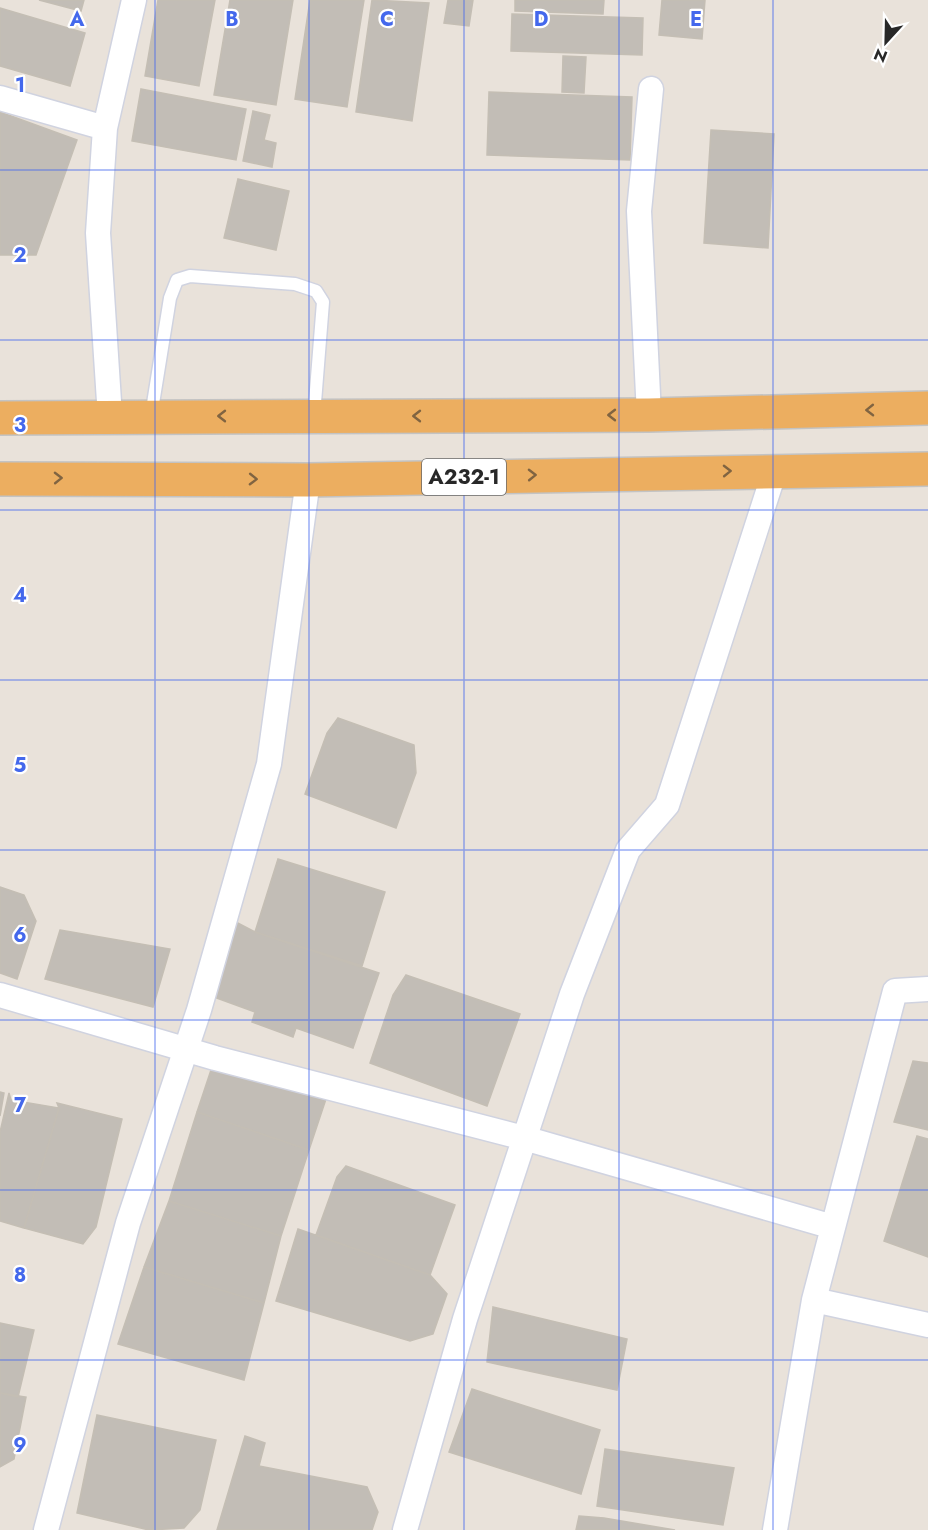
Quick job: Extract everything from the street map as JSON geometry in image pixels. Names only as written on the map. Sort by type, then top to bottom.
[{"type":"highway","points":[[0,418],[649,415],[928,408]]},
{"type":"highway","name":"A232-1","points":[[0,478],[308,480],[928,469]]},
{"type":"street","points":[[110,417],[99,233],[105,128],[134,0]]},
{"type":"street","points":[[649,415],[639,211],[651,89]]},
{"type":"street","points":[[0,98],[105,128]]},
{"type":"street","points":[[405,1530],[465,1319],[572,994],[628,850],[667,805],[775,470]]},
{"type":"street","points":[[46,1530],[128,1223],[186,1048],[268,764],[308,480]]},
{"type":"street","points":[[775,1530],[814,1300],[895,991],[928,989]]},
{"type":"street","points":[[0,995],[186,1048],[524,1138],[833,1227]]},
{"type":"street","points":[[814,1300],[928,1325]]},
{"type":"lane","points":[[151,417],[170,298],[177,280],[190,276],[295,284],[316,291],[323,302],[314,416]]},
{"type":"building","points":[[39,0],[84,0],[81,11]]},
{"type":"building","points":[[158,0],[215,0],[199,86],[145,76]]},
{"type":"building","points":[[230,0],[293,0],[276,105],[214,95]]},
{"type":"building","points":[[310,0],[364,0],[347,107],[295,99]]},
{"type":"building","points":[[372,0],[429,3],[412,121],[356,112]]},
{"type":"building","points":[[448,0],[473,0],[469,26],[444,23]]},
{"type":"building","points":[[515,0],[604,0],[603,14],[515,11]]},
{"type":"building","points":[[662,0],[705,0],[702,39],[659,35]]},
{"type":"building","points":[[0,8],[85,33],[70,86],[0,66]]},
{"type":"building","points":[[512,14],[643,18],[642,55],[511,51]]},
{"type":"building","points":[[563,56],[586,57],[584,93],[562,92]]},
{"type":"building","points":[[141,89],[246,109],[236,160],[132,141]]},
{"type":"building","points":[[489,92],[632,97],[630,160],[487,155]]},
{"type":"building","points":[[253,111],[270,115],[264,140],[276,143],[272,167],[243,161]]},
{"type":"building","points":[[0,112],[77,140],[36,255],[0,255]]},
{"type":"building","points":[[711,130],[774,134],[768,248],[704,243]]},
{"type":"building","points":[[238,179],[289,191],[276,250],[224,238]]},
{"type":"building","points":[[338,718],[414,745],[416,773],[396,828],[305,794],[327,733]]},
{"type":"building","points":[[278,859],[385,892],[362,966],[255,932]]},
{"type":"building","points":[[0,887],[24,895],[36,921],[17,979],[0,973]]},
{"type":"building","points":[[230,919],[255,932],[379,973],[353,1048],[296,1028],[293,1037],[252,1022],[255,1012],[203,993]]},
{"type":"building","points":[[60,930],[170,949],[153,1007],[45,979]]},
{"type":"building","points":[[406,975],[520,1014],[487,1106],[370,1063],[393,995]]},
{"type":"building","points":[[215,1058],[327,1096],[309,1150],[197,1112]]},
{"type":"building","points":[[913,1061],[928,1063],[928,1130],[894,1122]]},
{"type":"building","points":[[0,1092],[4,1093],[0,1116]]},
{"type":"building","points":[[9,1093],[11,1100],[59,1108],[24,1228],[0,1221],[0,1132]]},
{"type":"building","points":[[57,1103],[122,1119],[96,1227],[83,1244],[24,1228],[59,1108]]},
{"type":"building","points":[[197,1112],[309,1150],[281,1236],[169,1201]]},
{"type":"building","points":[[917,1136],[928,1139],[928,1257],[884,1241]]},
{"type":"building","points":[[346,1166],[455,1205],[430,1275],[316,1235],[337,1177]]},
{"type":"building","points":[[169,1201],[281,1236],[264,1303],[144,1267]]},
{"type":"building","points":[[298,1229],[430,1275],[447,1294],[433,1334],[410,1341],[276,1301]]},
{"type":"building","points":[[144,1267],[264,1303],[244,1380],[118,1344]]},
{"type":"building","points":[[493,1307],[627,1339],[617,1390],[487,1362]]},
{"type":"building","points":[[0,1323],[34,1330],[18,1397],[0,1393]]},
{"type":"building","points":[[472,1389],[600,1430],[581,1494],[449,1452]]},
{"type":"building","points":[[0,1393],[26,1397],[14,1459],[0,1467]]},
{"type":"building","points":[[97,1415],[216,1440],[200,1510],[184,1528],[149,1530],[77,1513]]},
{"type":"building","points":[[245,1436],[265,1443],[259,1466],[367,1487],[378,1512],[372,1530],[217,1530]]},
{"type":"building","points":[[605,1449],[734,1468],[723,1525],[597,1506]]},
{"type":"building","points":[[579,1516],[604,1518],[675,1530],[576,1530]]}]
